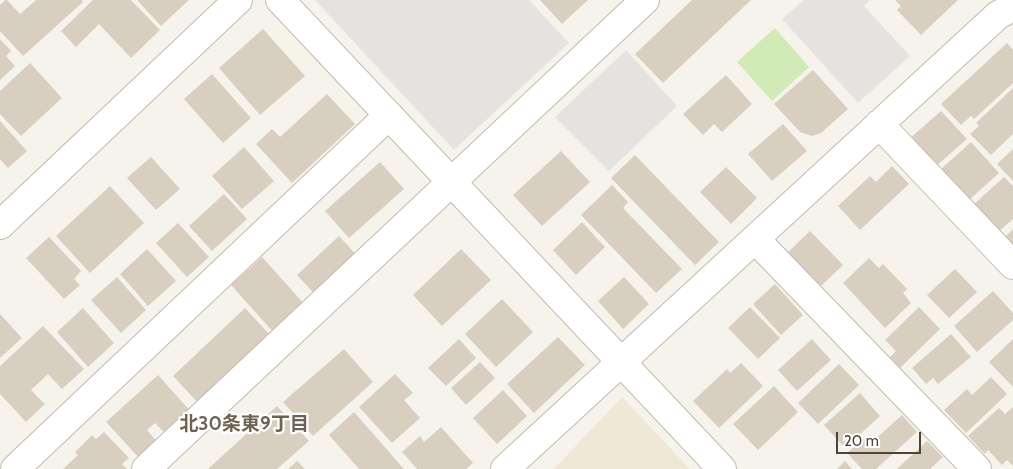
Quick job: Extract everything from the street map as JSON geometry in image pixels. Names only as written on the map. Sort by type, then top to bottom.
[{"type":"street","points":[[0,225],[238,0]]},
{"type":"street","points":[[280,0],[722,469]]},
{"type":"street","points":[[146,469],[645,0]]},
{"type":"street","points":[[504,469],[998,15],[1013,7]]},
{"type":"street","points":[[15,469],[389,116]]},
{"type":"street","points":[[879,124],[1013,265]]},
{"type":"street","points":[[755,238],[977,469]]},
{"type":"shaded area","points":[[315,0],[529,0],[569,43],[454,150]]},
{"type":"shaded area","points":[[804,0],[870,0],[864,6],[910,56],[858,103],[782,19]]},
{"type":"shaded area","points":[[626,50],[677,106],[609,171],[555,117]]},
{"type":"shaded area","points":[[622,397],[690,469],[554,469]]},
{"type":"green space","points":[[775,28],[809,67],[772,101],[737,62]]},
{"type":"building","points":[[5,0],[20,14],[36,0],[82,0],[83,2],[23,56],[0,31],[0,5]]},
{"type":"building","points":[[93,0],[131,0],[160,30],[131,58],[99,24],[76,47],[61,31]]},
{"type":"building","points":[[137,0],[189,0],[161,26]]},
{"type":"building","points":[[540,0],[588,0],[562,24]]},
{"type":"building","points":[[692,0],[751,0],[663,83],[635,54]]},
{"type":"building","points":[[895,0],[958,0],[921,35],[897,10],[901,6]]},
{"type":"building","points":[[263,29],[305,76],[260,115],[219,68]]},
{"type":"building","points":[[0,39],[11,51],[6,56],[15,66],[0,80]]},
{"type":"building","points":[[1007,43],[1013,50],[1013,83],[974,119],[971,116],[961,125],[941,104]]},
{"type":"building","points":[[30,63],[62,98],[21,136],[0,114],[0,91]]},
{"type":"building","points":[[813,70],[848,109],[821,133],[812,136],[800,132],[774,104]]},
{"type":"building","points":[[212,74],[251,118],[223,143],[184,99]]},
{"type":"building","points":[[726,75],[752,104],[722,132],[714,124],[703,135],[683,114]]},
{"type":"building","points":[[1013,88],[1013,134],[991,155],[970,134],[979,126],[976,123]]},
{"type":"building","points":[[327,94],[355,124],[292,183],[256,144],[272,129],[280,137]]},
{"type":"building","points":[[941,111],[967,139],[935,167],[909,139]]},
{"type":"building","points":[[0,121],[27,151],[8,168],[0,159]]},
{"type":"building","points":[[783,124],[807,151],[772,181],[748,154]]},
{"type":"building","points":[[971,142],[999,173],[968,201],[940,170]]},
{"type":"building","points":[[244,147],[274,181],[242,209],[212,176]]},
{"type":"building","points":[[1013,149],[1013,181],[997,164]]},
{"type":"building","points":[[561,151],[590,182],[542,226],[513,195]]},
{"type":"building","points":[[635,155],[719,242],[695,265],[611,178]]},
{"type":"building","points":[[151,157],[180,189],[156,210],[127,178]]},
{"type":"building","points":[[380,162],[404,189],[349,238],[325,211]]},
{"type":"building","points":[[892,166],[909,184],[860,230],[838,206],[870,176],[876,182]]},
{"type":"building","points":[[726,167],[757,198],[731,224],[700,192]]},
{"type":"building","points":[[1004,177],[1013,186],[1013,219],[998,232],[973,205]]},
{"type":"building","points":[[612,185],[628,202],[623,208],[682,269],[656,293],[581,215]]},
{"type":"building","points":[[110,186],[144,223],[90,273],[56,236]]},
{"type":"building","points":[[224,194],[247,219],[212,251],[189,226]]},
{"type":"building","points":[[582,222],[605,247],[576,275],[553,250]]},
{"type":"building","points":[[178,223],[209,257],[187,277],[156,243]]},
{"type":"building","points":[[1013,229],[1013,248],[1004,238]]},
{"type":"building","points":[[810,231],[843,265],[819,288],[786,254]]},
{"type":"building","points":[[339,236],[361,260],[319,299],[297,275]]},
{"type":"building","points":[[49,237],[81,271],[74,279],[80,285],[64,299],[26,258]]},
{"type":"building","points":[[147,249],[176,281],[148,306],[120,274]]},
{"type":"building","points":[[461,249],[491,280],[442,326],[413,295]]},
{"type":"building","points":[[262,257],[307,307],[276,335],[231,285]]},
{"type":"building","points":[[869,258],[879,268],[883,264],[907,289],[903,293],[911,303],[885,328],[843,283]]},
{"type":"building","points":[[955,269],[977,292],[949,318],[927,295]]},
{"type":"building","points":[[117,277],[146,310],[121,333],[91,300]]},
{"type":"building","points":[[624,277],[649,304],[623,329],[598,301]]},
{"type":"building","points":[[775,284],[803,315],[781,335],[753,304]]},
{"type":"building","points":[[993,291],[1013,313],[1013,320],[977,352],[954,326]]},
{"type":"building","points":[[502,299],[533,332],[496,367],[465,334]]},
{"type":"building","points":[[750,307],[780,338],[758,359],[728,328]]},
{"type":"building","points":[[919,307],[940,329],[900,368],[890,357],[896,351],[885,340]]},
{"type":"building","points":[[83,308],[114,343],[88,367],[57,332]]},
{"type":"building","points":[[245,308],[271,336],[199,404],[173,376]]},
{"type":"building","points":[[0,314],[22,338],[0,358]]},
{"type":"building","points":[[43,326],[84,369],[62,389],[48,374],[31,390],[45,404],[26,422],[0,394],[0,366]]},
{"type":"building","points":[[951,334],[971,357],[938,384],[933,378],[926,384],[912,368]]},
{"type":"building","points":[[558,337],[585,365],[534,413],[507,384]]},
{"type":"building","points":[[459,339],[476,358],[446,386],[428,368]]},
{"type":"building","points":[[812,339],[831,360],[797,391],[778,370]]},
{"type":"building","points":[[1013,339],[1013,387],[989,362]]},
{"type":"building","points":[[344,349],[373,382],[313,436],[283,402]]},
{"type":"building","points":[[480,362],[495,378],[466,405],[451,388]]},
{"type":"building","points":[[741,363],[763,386],[719,428],[693,401],[727,369],[730,373]]},
{"type":"building","points":[[839,364],[859,385],[818,424],[798,403]]},
{"type":"building","points":[[395,374],[413,393],[404,400],[420,418],[392,443],[359,407]]},
{"type":"building","points":[[158,375],[193,414],[175,431],[170,426],[164,432],[155,423],[147,430],[159,444],[141,460],[106,422]]},
{"type":"building","points":[[991,377],[1007,394],[966,433],[944,410],[967,389],[972,395]]},
{"type":"building","points":[[774,386],[798,412],[758,450],[733,424]]},
{"type":"building","points":[[503,390],[527,416],[497,444],[473,418]]},
{"type":"building","points":[[860,393],[880,416],[845,448],[824,425]]},
{"type":"building","points":[[277,406],[309,441],[277,469],[208,469]]},
{"type":"building","points":[[1013,407],[1013,466],[1007,460],[1002,465],[988,450],[985,454],[968,436],[999,408],[1005,414]]},
{"type":"building","points":[[354,412],[404,469],[359,469],[329,435]]},
{"type":"building","points":[[902,415],[917,432],[876,469],[862,469],[847,453],[864,438],[870,444]]},
{"type":"building","points":[[441,427],[473,463],[466,469],[417,469],[402,452],[420,436],[424,442]]},
{"type":"building","points":[[104,432],[129,458],[122,464],[127,469],[63,469],[78,455],[75,452],[92,435],[96,439]]},
{"type":"building","points":[[927,441],[943,457],[930,469],[897,469]]},
{"type":"building","points":[[297,461],[305,469],[288,469]]},
{"type":"building","points":[[845,461],[852,469],[837,469]]},
{"type":"district","name":"北30条東9丁目","points":[[244,424]]}]
